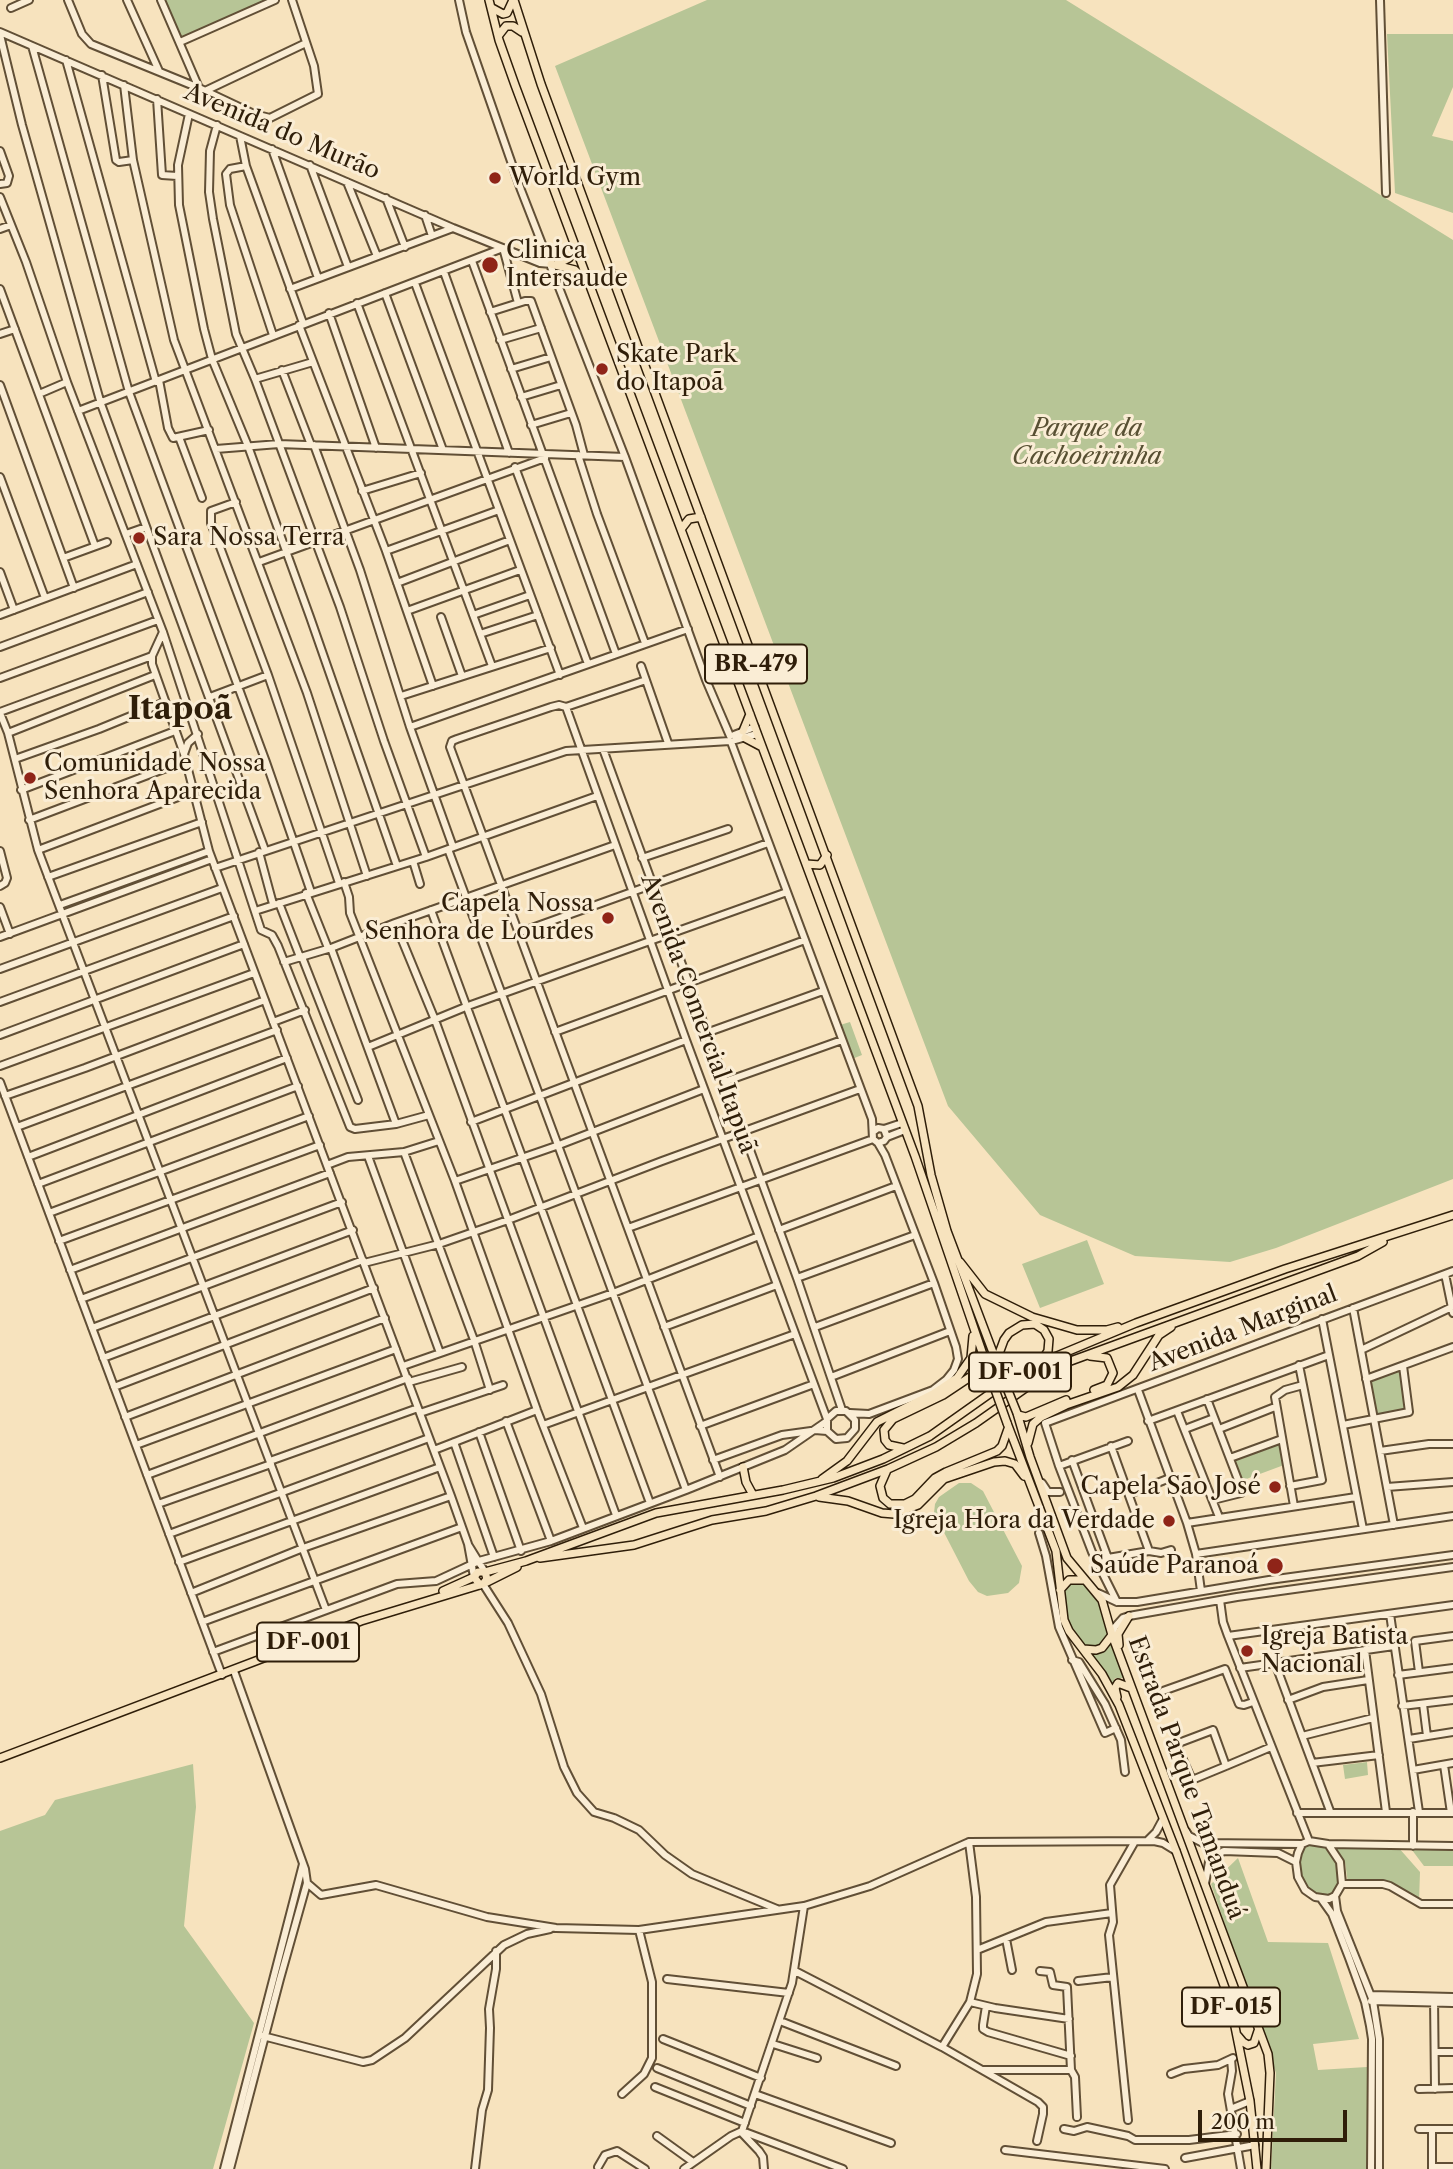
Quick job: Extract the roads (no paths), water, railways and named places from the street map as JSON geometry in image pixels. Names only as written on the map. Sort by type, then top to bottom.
[{"type":"main road","points":[[490,4],[503,14],[507,13],[514,0]]},
{"type":"main road","name":"BR-479","points":[[514,0],[523,33],[918,1106],[937,1198],[954,1255],[996,1360]]},
{"type":"main road","name":"BR-479","points":[[490,4],[499,36],[589,284],[904,1126],[971,1318]]},
{"type":"main road","points":[[499,36],[506,26],[513,26],[523,33]]},
{"type":"main road","points":[[553,264],[569,258],[573,239]]},
{"type":"main road","points":[[553,264],[577,272],[589,284]]},
{"type":"main road","points":[[682,528],[689,519],[701,517]]},
{"type":"main road","points":[[750,713],[744,734],[762,747]]},
{"type":"main road","points":[[806,864],[820,865],[827,855]]},
{"type":"main road","name":"DF-001","points":[[424,1601],[474,1577],[478,1572],[530,1560],[656,1513],[817,1483],[884,1459],[930,1436],[1019,1373],[1041,1363],[1136,1323],[1285,1269],[1453,1215]]},
{"type":"main road","name":"DF-001","points":[[888,1469],[936,1447],[976,1423],[1042,1375],[1072,1360],[1358,1256],[1392,1236]]},
{"type":"main road","points":[[954,1255],[985,1294],[1032,1317],[1077,1330],[1107,1329],[1136,1323]]},
{"type":"main road","points":[[817,1483],[847,1461],[877,1422],[933,1394],[957,1378],[971,1358],[974,1344],[971,1318]]},
{"type":"main road","name":"Estrada Parque Tamanduá","points":[[971,1318],[991,1379],[1056,1551],[1057,1585],[1064,1620],[1069,1631],[1102,1674],[1119,1705],[1176,1851],[1230,2002],[1250,2101],[1257,2169]]},
{"type":"main road","points":[[1027,1448],[1033,1424],[1041,1417],[1066,1405],[1120,1391],[1159,1335],[1183,1319]]},
{"type":"main road","points":[[996,1360],[1009,1333],[1023,1325],[1035,1324],[1044,1329],[1049,1339],[1048,1351],[1041,1363]]},
{"type":"main road","points":[[1017,1414],[1026,1417],[1107,1385],[1111,1379],[1112,1366],[1107,1358],[1096,1355],[1072,1360]]},
{"type":"main road","name":"Estrada Parque Tamanduá","points":[[996,1360],[1067,1558],[1097,1593],[1107,1613],[1112,1635],[1268,2054],[1270,2073],[1266,2169]]},
{"type":"main road","points":[[906,1448],[888,1445],[885,1440],[884,1430],[893,1419],[943,1395],[970,1377],[991,1379]]},
{"type":"main road","points":[[888,1469],[880,1486],[884,1498],[890,1504],[905,1504],[915,1499],[935,1478],[997,1451],[1002,1446],[1008,1425]]},
{"type":"main road","points":[[816,1496],[848,1501],[882,1513],[894,1514],[918,1505],[944,1479],[1000,1460],[1014,1464],[1021,1471],[1037,1498]]},
{"type":"main road","points":[[743,1468],[753,1495]]},
{"type":"main road","points":[[530,1560],[634,1545],[712,1520],[766,1511],[888,1469]]},
{"type":"main road","name":"DF-001","points":[[0,1758],[361,1621],[483,1584],[530,1560]]},
{"type":"main road","points":[[474,1577],[483,1584],[485,1572]]},
{"type":"main road","points":[[1057,1585],[1069,1580],[1085,1581]]},
{"type":"main road","points":[[1129,1616],[1119,1630],[1118,1643],[1131,1687]]},
{"type":"main road","points":[[1083,1648],[1102,1648],[1112,1635]]},
{"type":"main road","points":[[1119,1705],[1116,1685],[1121,1682],[1131,1687]]},
{"type":"main road","points":[[1237,2035],[1248,2045],[1254,2043],[1258,2029]]},
{"type":"street","points":[[11,8],[29,0]]},
{"type":"street","points":[[68,0],[82,34],[91,44],[254,114],[270,118],[317,96],[314,66],[292,0]]},
{"type":"street","points":[[127,0],[159,71]]},
{"type":"street","points":[[161,0],[202,90]]},
{"type":"street","points":[[180,42],[275,0]]},
{"type":"street","points":[[458,0],[490,106],[553,264],[721,718],[732,738],[737,763],[860,1089],[878,1129],[958,1359],[946,1380],[933,1390],[869,1414],[856,1424],[852,1435],[847,1438],[836,1439],[827,1431],[782,1435],[713,1460]]},
{"type":"street","points":[[1380,0],[1386,193]]},
{"type":"street","points":[[0,34],[22,125],[100,404],[210,697],[262,851],[276,903],[301,957],[358,1100]]},
{"type":"street","name":"Avenida do Murão","points":[[0,34],[102,75],[453,228],[540,263],[553,264]]},
{"type":"street","points":[[202,90],[306,43]]},
{"type":"street","points":[[32,46],[129,392],[295,841],[309,892],[329,948],[396,1124]]},
{"type":"street","points":[[66,60],[170,434],[173,438],[179,438],[209,430]]},
{"type":"street","points":[[102,75],[116,160],[132,160]]},
{"type":"street","points":[[124,85],[132,160],[174,340],[259,562],[368,876]]},
{"type":"street","points":[[157,99],[162,175],[177,176]]},
{"type":"street","points":[[189,114],[177,176],[183,224],[212,359],[287,552],[397,866]]},
{"type":"street","points":[[217,125],[210,150],[209,192],[234,327],[316,541],[426,857]]},
{"type":"street","points":[[240,136],[246,166],[313,362],[386,551],[433,686]]},
{"type":"street","points":[[271,149],[318,278]]},
{"type":"street","points":[[0,151],[9,176],[7,183],[0,184]]},
{"type":"street","points":[[310,165],[348,267]]},
{"type":"street","points":[[246,166],[230,169],[226,174],[230,205],[273,335]]},
{"type":"street","points":[[347,182],[377,256]]},
{"type":"street","points":[[0,197],[67,382],[163,632],[261,930],[273,937],[350,1127],[355,1129],[396,1124],[429,1115]]},
{"type":"street","points":[[386,198],[405,247]]},
{"type":"street","points":[[425,215],[432,236]]},
{"type":"street","points":[[0,229],[11,225]]},
{"type":"street","points":[[290,289],[453,228]]},
{"type":"street","points":[[78,411],[503,248],[522,302]]},
{"type":"street","points":[[472,261],[616,654]]},
{"type":"street","points":[[444,272],[509,453]]},
{"type":"street","points":[[415,283],[560,675]]},
{"type":"street","points":[[0,289],[95,546]]},
{"type":"street","points":[[385,293],[443,450]]},
{"type":"street","points":[[490,312],[522,302],[531,301],[533,305],[572,413],[597,514],[645,643]]},
{"type":"street","points":[[357,303],[492,666]]},
{"type":"street","points":[[329,313],[376,448]]},
{"type":"street","points":[[0,334],[15,328]]},
{"type":"street","points":[[500,340],[541,328]]},
{"type":"street","points":[[510,369],[551,357]]},
{"type":"street","points":[[255,379],[313,362]]},
{"type":"street","points":[[282,370],[345,530],[435,796],[466,898],[686,1490]]},
{"type":"street","points":[[39,394],[67,382]]},
{"type":"street","points":[[0,385],[74,588]]},
{"type":"street","points":[[521,397],[561,385]]},
{"type":"street","points":[[531,425],[572,413]]},
{"type":"street","points":[[179,438],[202,498]]},
{"type":"street","points":[[216,449],[279,444],[509,453],[544,457],[625,457]]},
{"type":"street","points":[[259,562],[544,457]]},
{"type":"street","points":[[515,467],[588,664]]},
{"type":"street","points":[[362,491],[421,473]]},
{"type":"street","points":[[0,477],[45,598]]},
{"type":"street","points":[[236,502],[211,511],[210,518],[268,675],[321,833],[349,897],[349,908],[400,1035],[583,1528]]},
{"type":"street","points":[[386,551],[499,510]]},
{"type":"street","points":[[126,534],[146,527]]},
{"type":"street","points":[[397,583],[510,540]]},
{"type":"street","points":[[63,558],[107,542]]},
{"type":"street","points":[[0,615],[137,564]]},
{"type":"street","points":[[407,611],[520,569]]},
{"type":"street","points":[[0,572],[14,610]]},
{"type":"street","points":[[0,647],[148,592]]},
{"type":"street","points":[[473,615],[530,595]]},
{"type":"street","points":[[480,634],[538,615]]},
{"type":"street","points":[[441,617],[462,676]]},
{"type":"street","points":[[0,678],[158,620]]},
{"type":"street","points":[[410,727],[688,629]]},
{"type":"street","points":[[163,632],[154,653],[155,675],[184,757],[209,851],[451,1496],[468,1544],[474,1577]]},
{"type":"street","points":[[401,696],[551,648]]},
{"type":"street","points":[[170,653],[163,649],[0,713],[8,733],[38,850],[326,1610]]},
{"type":"street","points":[[641,666],[668,743]]},
{"type":"street","points":[[8,733],[155,675]]},
{"type":"street","points":[[210,697],[268,675]]},
{"type":"street","points":[[646,680],[566,707],[559,705],[452,741],[450,747],[720,1477]]},
{"type":"street","points":[[15,759],[165,702]]},
{"type":"street","name":"Avenida Comercial Itapuã","points":[[566,707],[827,1420]]},
{"type":"street","points":[[215,868],[554,755],[711,741],[756,730]]},
{"type":"street","points":[[22,790],[175,731]]},
{"type":"street","points":[[184,757],[188,743],[198,734]]},
{"type":"street","points":[[179,743],[188,743]]},
{"type":"street","name":"Avenida Comercial Itapuã","points":[[603,749],[815,1327],[842,1410]]},
{"type":"street","points":[[29,820],[184,757]]},
{"type":"street","points":[[38,850],[194,791]]},
{"type":"street","points":[[255,911],[426,857],[597,796]]},
{"type":"street","points":[[48,877],[202,822]]},
{"type":"street","points":[[642,858],[728,829]]},
{"type":"street","points":[[518,933],[768,843]]},
{"type":"street","points":[[284,962],[615,845]]},
{"type":"street","points":[[60,905],[209,851]]},
{"type":"street","points":[[0,852],[7,877],[5,883],[0,886]]},
{"type":"street","points":[[0,937],[212,859]]},
{"type":"street","points":[[412,861],[420,884]]},
{"type":"street","points":[[0,969],[222,888]]},
{"type":"street","points":[[368,1047],[468,1006],[787,892]]},
{"type":"street","points":[[0,907],[10,934]]},
{"type":"street","points":[[431,910],[650,1503]]},
{"type":"street","points":[[0,1002],[234,916]]},
{"type":"street","points":[[395,923],[435,1020],[616,1515]]},
{"type":"street","points":[[555,1032],[805,940]]},
{"type":"street","points":[[0,1034],[244,944]]},
{"type":"street","points":[[0,1066],[254,973]]},
{"type":"street","points":[[706,1033],[824,991]]},
{"type":"street","points":[[5,1096],[265,1000]]},
{"type":"street","points":[[274,1022],[304,1010]]},
{"type":"street","points":[[17,1128],[277,1030]]},
{"type":"street","points":[[471,1122],[686,1040]]},
{"type":"street","points":[[724,1082],[842,1040]]},
{"type":"street","points":[[28,1157],[287,1058]]},
{"type":"street","points":[[0,1082],[222,1675]]},
{"type":"street","points":[[38,1184],[298,1086]]},
{"type":"street","points":[[455,1181],[559,1145],[704,1089]]},
{"type":"street","points":[[103,1358],[364,1262],[439,1244],[508,1220],[860,1089]]},
{"type":"street","points":[[49,1213],[309,1116]]},
{"type":"street","points":[[878,1129],[904,1126]]},
{"type":"street","points":[[628,1228],[881,1140],[904,1126]]},
{"type":"street","points":[[878,1129],[881,1140]]},
{"type":"street","points":[[327,1165],[341,1159],[404,1152],[439,1142]]},
{"type":"street","points":[[60,1241],[320,1145]]},
{"type":"street","points":[[404,1152],[490,1390]]},
{"type":"street","points":[[368,1156],[440,1353]]},
{"type":"street","points":[[70,1270],[330,1173]]},
{"type":"street","points":[[779,1230],[896,1186]]},
{"type":"street","points":[[81,1299],[342,1202]]},
{"type":"street","points":[[92,1328],[353,1230]]},
{"type":"street","points":[[797,1278],[915,1235]]},
{"type":"street","points":[[403,1366],[613,1293],[759,1236]]},
{"type":"street","name":"Avenida Marginal","points":[[1059,1466],[1046,1423],[1120,1391],[1138,1390],[1453,1271]]},
{"type":"street","points":[[1361,1350],[1452,1310],[1445,1274]]},
{"type":"street","points":[[815,1327],[933,1283]]},
{"type":"street","points":[[664,1327],[777,1285]]},
{"type":"street","points":[[114,1387],[374,1288]]},
{"type":"street","points":[[1353,1308],[1394,1525]]},
{"type":"street","points":[[125,1417],[385,1318]]},
{"type":"street","points":[[1322,1319],[1363,1529]]},
{"type":"street","points":[[831,1377],[950,1331]]},
{"type":"street","points":[[543,1425],[795,1334]]},
{"type":"street","points":[[1366,1379],[1453,1347]]},
{"type":"street","points":[[136,1445],[396,1349]]},
{"type":"street","points":[[1148,1421],[1329,1355]]},
{"type":"street","points":[[1290,1486],[1322,1480],[1299,1365]]},
{"type":"street","points":[[1343,1425],[1409,1412],[1403,1366]]},
{"type":"street","points":[[147,1475],[408,1380],[462,1367]]},
{"type":"street","points":[[700,1426],[823,1383],[834,1388]]},
{"type":"street","points":[[158,1504],[419,1410],[503,1385]]},
{"type":"street","points":[[1294,1507],[1275,1407],[1276,1396],[1303,1385]]},
{"type":"street","points":[[1138,1390],[1187,1523],[1196,1555],[1200,1591]]},
{"type":"street","points":[[1207,1399],[1241,1493],[1213,1500]]},
{"type":"street","points":[[1219,1429],[1275,1407]]},
{"type":"street","points":[[434,1450],[537,1410]]},
{"type":"street","points":[[213,1652],[397,1584],[436,1581],[479,1561],[551,1541],[720,1477],[785,1450],[827,1420],[831,1414],[842,1410],[869,1414]]},
{"type":"street","points":[[1177,1411],[1219,1517]]},
{"type":"street","points":[[850,1413],[856,1424]]},
{"type":"street","points":[[1185,1429],[1214,1418]]},
{"type":"street","points":[[827,1420],[827,1431]]},
{"type":"street","points":[[506,1421],[551,1541]]},
{"type":"street","points":[[479,1432],[521,1551]]},
{"type":"street","points":[[169,1534],[429,1438]]},
{"type":"street","points":[[1230,1458],[1282,1439]]},
{"type":"street","points":[[1116,1602],[1059,1466],[1128,1441]]},
{"type":"street","points":[[454,1442],[494,1557]]},
{"type":"street","points":[[1380,1451],[1429,1444],[1453,1444]]},
{"type":"street","points":[[1111,1446],[1149,1551]]},
{"type":"street","points":[[1030,1457],[1048,1492],[1068,1489]]},
{"type":"street","points":[[1072,1460],[1108,1558]]},
{"type":"street","points":[[179,1562],[440,1466]]},
{"type":"street","points":[[1129,1494],[1170,1478]]},
{"type":"street","points":[[1387,1487],[1453,1482]]},
{"type":"street","points":[[1054,1525],[1051,1502],[1060,1492]]},
{"type":"street","points":[[191,1593],[303,1548],[451,1496]]},
{"type":"street","points":[[1187,1523],[1356,1497]]},
{"type":"street","points":[[1196,1555],[1453,1516]]},
{"type":"street","points":[[202,1622],[462,1527]]},
{"type":"street","points":[[1039,1533],[1057,1585],[1055,1617],[1105,1733],[1116,1728]]},
{"type":"street","points":[[468,1544],[485,1572]]},
{"type":"street","points":[[1099,1564],[1108,1558],[1171,1550]]},
{"type":"street","points":[[1097,1593],[1116,1602],[1137,1602],[1453,1555]]},
{"type":"street","points":[[1112,1635],[1115,1626],[1129,1616],[1220,1600],[1453,1567]]},
{"type":"street","points":[[1355,1569],[1350,1576],[1357,1581]]},
{"type":"street","points":[[1335,1571],[1342,1577],[1337,1584]]},
{"type":"street","points":[[483,1584],[508,1623],[541,1694],[564,1766],[577,1793],[594,1812],[639,1830],[664,1855],[692,1874],[779,1909]]},
{"type":"street","points":[[1172,1597],[1168,1602],[1174,1608]]},
{"type":"street","points":[[1220,1600],[1223,1622],[1306,1842],[1296,1862],[1298,1877],[1305,1889],[1322,1900],[1332,1914],[1370,1999],[1371,2169]]},
{"type":"street","points":[[1228,1636],[1453,1605]]},
{"type":"street","points":[[1390,1614],[1413,1770],[1416,1812],[1413,1846]]},
{"type":"street","points":[[1419,1672],[1415,1641],[1453,1636]]},
{"type":"street","points":[[1240,1668],[1394,1646]]},
{"type":"street","points":[[1365,1650],[1386,1812]]},
{"type":"street","points":[[1072,1660],[1079,1662],[1116,1728],[1124,1756],[1125,1772]]},
{"type":"street","points":[[1275,1662],[1329,1811]]},
{"type":"street","points":[[1398,1675],[1453,1668]]},
{"type":"street","points":[[1163,1691],[1224,1669],[1239,1704],[1253,1702]]},
{"type":"street","points":[[230,2169],[277,1978],[307,1883],[303,1864],[233,1671]]},
{"type":"street","points":[[1289,1700],[1322,1687],[1367,1680]]},
{"type":"street","points":[[1086,1692],[1095,1687]]},
{"type":"street","points":[[1402,1706],[1453,1700]]},
{"type":"street","points":[[1423,1704],[1427,1736]]},
{"type":"street","points":[[1302,1736],[1373,1718]]},
{"type":"street","points":[[1226,1766],[1213,1730],[1176,1744],[1192,1780],[1226,1766],[1271,1747]]},
{"type":"street","points":[[1409,1739],[1453,1732]]},
{"type":"street","points":[[1312,1763],[1379,1755]]},
{"type":"street","points":[[1413,1770],[1453,1763]]},
{"type":"street","points":[[1297,1813],[1452,1813],[1444,1765]]},
{"type":"street","points":[[1147,1842],[1163,1819]]},
{"type":"street","points":[[1185,1830],[1189,1836],[1203,1843],[1306,1842],[1453,1846]]},
{"type":"street","points":[[307,1883],[321,1895],[364,1886],[387,1886],[487,1917],[556,1928],[639,1930],[804,1906],[870,1886],[970,1842],[1147,1842],[1163,1843],[1176,1851]]},
{"type":"street","points":[[942,2047],[970,2002],[977,1974],[976,1897],[970,1842]]},
{"type":"street","points":[[1128,2120],[1109,1935],[1113,1922],[1110,1885],[1134,1843]]},
{"type":"street","points":[[1328,1844],[1340,1862],[1342,1884],[1335,1896],[1337,1911],[1370,1999],[1379,2039],[1379,2169]]},
{"type":"street","points":[[1205,1885],[1209,1862],[1224,1852],[1278,1853],[1296,1862]]},
{"type":"street","points":[[277,1978],[290,1908],[303,1864]]},
{"type":"street","points":[[1342,1884],[1383,1884],[1421,1904],[1453,1904]]},
{"type":"street","points":[[1322,1900],[1335,1896]]},
{"type":"street","points":[[290,1908],[302,1903]]},
{"type":"street","points":[[742,2132],[789,1993],[795,1971],[804,1906]]},
{"type":"street","points":[[977,1950],[1054,1920],[1112,1913]]},
{"type":"street","points":[[262,2036],[363,2062],[372,2060],[410,2033],[496,1951],[527,1934],[556,1928]]},
{"type":"street","points":[[622,2094],[644,2074],[652,2058],[652,1982],[639,1930]]},
{"type":"street","points":[[1006,1939],[1012,1970]]},
{"type":"street","points":[[475,2169],[482,2110],[488,2090],[491,2028],[489,2009],[496,1969],[496,1951]]},
{"type":"street","points":[[795,1971],[942,2047],[1042,2105],[1043,2114],[1037,2141]]},
{"type":"street","points":[[1040,1972],[1049,1972],[1053,1985],[1067,1987],[1071,2070],[1075,2077],[1077,2116]]},
{"type":"street","points":[[1078,1981],[1113,1976]]},
{"type":"street","points":[[667,1979],[789,1993]]},
{"type":"street","points":[[1435,2000],[1453,1997]]},
{"type":"street","points":[[1370,1999],[1435,2000],[1453,2003]]},
{"type":"street","points":[[1435,2000],[1436,2089]]},
{"type":"street","points":[[970,2002],[1069,2019]]},
{"type":"street","points":[[986,2006],[983,2029],[988,2032],[1071,2056]]},
{"type":"street","points":[[780,2021],[895,2066]]},
{"type":"street","points":[[224,2169],[262,2036]]},
{"type":"street","points":[[663,2039],[761,2078]]},
{"type":"street","points":[[773,2044],[817,2058]]},
{"type":"street","points":[[1436,2052],[1451,2052],[1449,2062]]},
{"type":"street","points":[[1171,2074],[1184,2069],[1209,2067],[1241,2053]]},
{"type":"street","points":[[1231,2059],[1228,2094],[1233,2108],[1241,2169]]},
{"type":"street","points":[[657,2067],[751,2106]]},
{"type":"street","points":[[981,2070],[1071,2070]]},
{"type":"street","points":[[666,2090],[671,2073]]},
{"type":"street","points":[[681,2096],[687,2080]]},
{"type":"street","points":[[655,2087],[746,2123]]},
{"type":"street","points":[[1419,2089],[1453,2088]]},
{"type":"street","points":[[755,2094],[891,2143]]},
{"type":"street","points":[[1233,2108],[1250,2101]]},
{"type":"street","points":[[1064,2129],[1074,2131],[1087,2127],[1135,2140],[1189,2140],[1237,2134]]},
{"type":"street","points":[[1419,2129],[1453,2129]]},
{"type":"street","points":[[1432,2129],[1432,2168],[1453,2167]]},
{"type":"street","points":[[742,2132],[760,2151],[764,2169]]},
{"type":"street","points":[[657,2136],[689,2166],[731,2136],[742,2132],[843,2169]]},
{"type":"street","points":[[1185,2158],[1255,2145]]},
{"type":"street","points":[[598,2167],[605,2155],[614,2150],[645,2169]]},
{"type":"street","points":[[1005,2150],[1166,2169]]},
{"type":"place","name":"World Gym","points":[[495,178]]},
{"type":"place","name":"Clinica Intersaude","points":[[490,265]]},
{"type":"place","name":"Skate Park do Itapoã","points":[[602,369]]},
{"type":"place","name":"Sara Nossa Terra","points":[[139,538]]},
{"type":"place","name":"Comunidade Nossa Senhora Aparecida","points":[[30,778]]},
{"type":"place","name":"Capela Nossa Senhora de Lourdes","points":[[608,918]]},
{"type":"place","name":"Capela São José","points":[[1275,1487]]},
{"type":"place","name":"Igreja Hora da Verdade","points":[[1169,1521]]},
{"type":"place","name":"Saúde Paranoá","points":[[1275,1566]]},
{"type":"place","name":"Igreja Batista Nacional","points":[[1247,1651]]},
{"type":"district","name":"Itapoã","points":[[180,710]]},
{"type":"park label","name":"Parque da Cachoeirinha","points":[[1087,443]]}]
